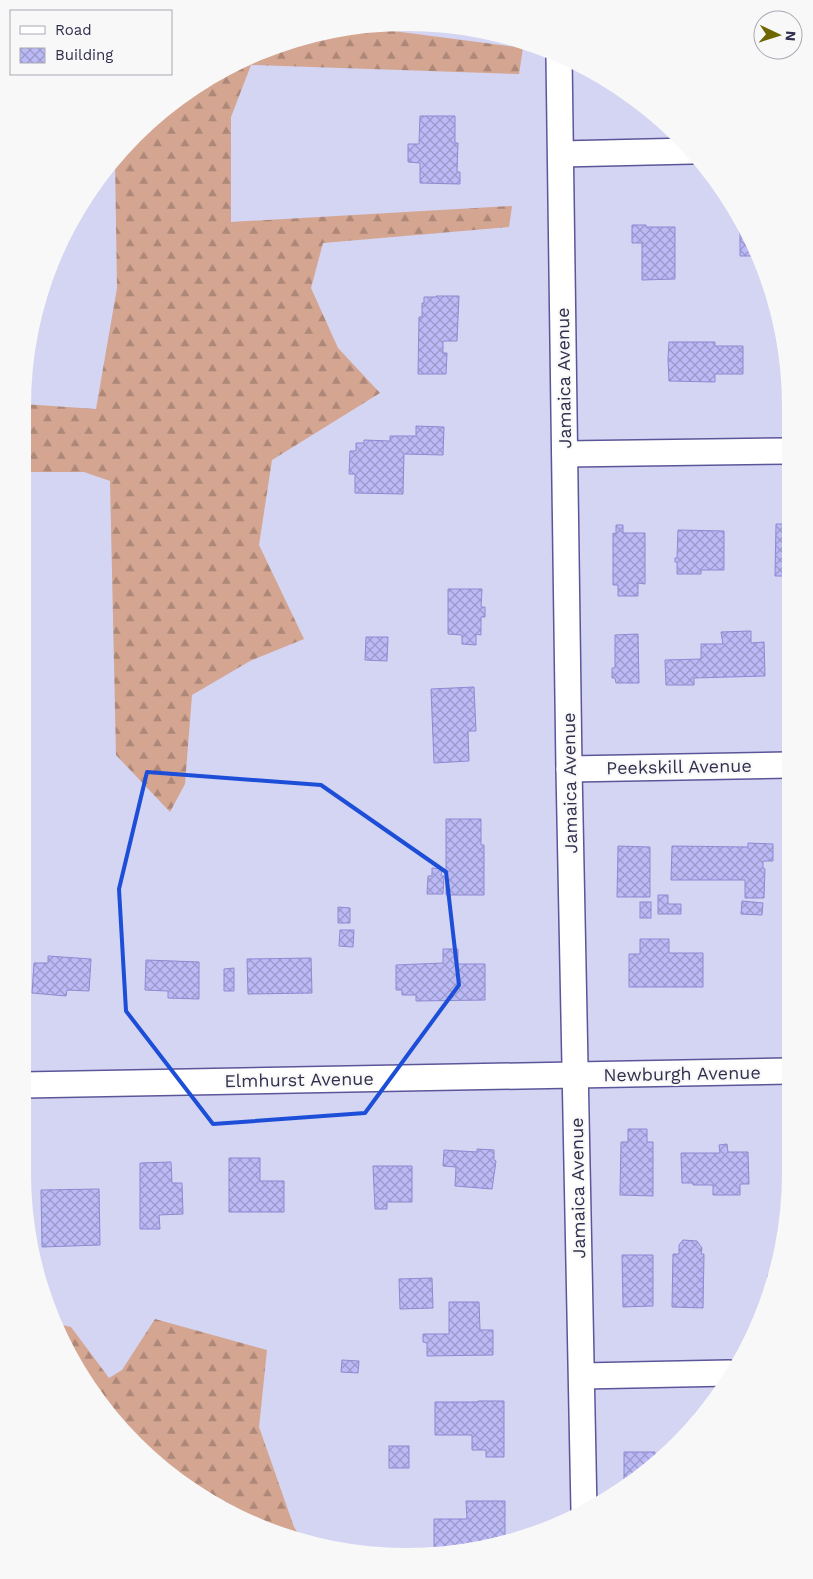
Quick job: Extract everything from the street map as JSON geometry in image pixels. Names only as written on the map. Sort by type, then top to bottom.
[{"type":"street","name":"Jamaica Avenue","points":[[559,64],[569,769],[584,1503]]},
{"type":"street","points":[[561,154],[682,151]]},
{"type":"street","points":[[565,454],[782,451]]},
{"type":"street","name":"Peekskill Avenue","points":[[569,769],[782,765]]},
{"type":"street","name":"Newburgh Avenue","points":[[575,1076],[782,1071]]},
{"type":"street","name":"Elmhurst Avenue","points":[[31,1085],[575,1076]]},
{"type":"street","points":[[582,1376],[723,1374]]},
{"type":"highlighted area","points":[[147,772],[321,785],[446,872],[459,985],[365,1113],[213,1124],[126,1011],[119,889]]},
{"type":"green space","points":[[396,31],[513,47],[523,50],[519,74],[252,65],[286,51],[333,38]]},
{"type":"green space","points":[[251,66],[231,117],[231,222],[512,206],[509,227],[323,243],[311,288],[338,348],[380,393],[272,460],[259,545],[304,639],[250,661],[192,695],[185,784],[170,812],[116,755],[110,481],[84,472],[31,472],[31,405],[96,409],[117,288],[115,170],[141,141],[178,109],[198,94]]},
{"type":"green space","points":[[155,1319],[267,1350],[259,1427],[297,1531],[263,1519],[219,1497],[198,1485],[159,1455],[124,1420],[94,1381],[64,1325],[71,1327],[109,1378],[122,1370]]},
{"type":"building","points":[[420,116],[455,116],[455,143],[458,143],[457,172],[460,172],[460,184],[420,183],[420,163],[408,162],[408,144],[419,144]]},
{"type":"building","points":[[632,225],[675,227],[675,279],[642,280],[642,243],[632,243]]},
{"type":"building","points":[[740,236],[750,256],[740,256]]},
{"type":"building","points":[[459,296],[457,341],[443,341],[443,353],[447,353],[446,374],[418,374],[419,317],[422,317],[422,303],[424,303],[424,297]]},
{"type":"building","points":[[669,342],[715,342],[715,346],[743,346],[743,374],[715,374],[715,382],[669,381]]},
{"type":"building","points":[[416,426],[444,427],[443,455],[404,454],[403,494],[355,493],[355,474],[349,474],[350,451],[356,451],[356,443],[364,443],[364,440],[390,441],[390,436],[416,436]]},
{"type":"building","points":[[776,524],[782,524],[782,576],[775,576]]},
{"type":"building","points":[[616,525],[623,525],[623,533],[645,533],[645,584],[638,583],[638,596],[618,596],[618,585],[613,585],[613,533],[616,534]]},
{"type":"building","points":[[678,530],[724,531],[724,570],[701,570],[701,574],[677,574],[675,558],[677,558]]},
{"type":"building","points":[[448,589],[482,589],[481,607],[485,607],[485,617],[481,617],[481,635],[476,634],[476,645],[462,644],[462,635],[448,634]]},
{"type":"building","points":[[751,631],[751,643],[764,642],[765,676],[694,678],[694,685],[666,685],[665,660],[701,659],[701,644],[723,644],[721,632]]},
{"type":"building","points":[[638,634],[639,683],[616,683],[615,678],[612,678],[612,668],[615,668],[615,635]]},
{"type":"building","points":[[366,637],[388,637],[387,661],[365,660]]},
{"type":"building","points":[[474,687],[476,731],[468,731],[469,761],[434,763],[431,689]]},
{"type":"building","points":[[446,819],[481,819],[481,845],[484,845],[484,895],[446,895]]},
{"type":"building","points":[[748,843],[773,844],[773,861],[763,861],[763,868],[765,869],[764,898],[745,898],[745,880],[671,880],[672,846],[748,847]]},
{"type":"building","points":[[618,846],[650,847],[650,897],[617,897]]},
{"type":"building","points":[[432,868],[442,869],[441,876],[444,876],[443,894],[427,894],[428,876],[432,876]]},
{"type":"building","points":[[658,895],[668,895],[668,904],[681,904],[681,914],[658,914]]},
{"type":"building","points":[[742,901],[763,903],[762,915],[741,914]]},
{"type":"building","points":[[640,902],[651,902],[651,918],[640,918]]},
{"type":"building","points":[[338,907],[350,908],[350,923],[338,923]]},
{"type":"building","points":[[340,930],[354,930],[353,947],[339,946]]},
{"type":"building","points":[[640,939],[669,939],[669,953],[703,953],[703,987],[629,987],[629,954],[640,954]]},
{"type":"building","points":[[443,949],[458,949],[458,964],[485,964],[485,1000],[416,1001],[416,995],[402,995],[402,990],[396,990],[396,965],[443,963]]},
{"type":"building","points":[[48,956],[91,959],[89,991],[67,990],[66,996],[32,993],[34,963],[48,963]]},
{"type":"building","points":[[311,958],[312,993],[248,994],[247,959]]},
{"type":"building","points":[[146,960],[199,962],[199,999],[168,998],[168,991],[145,990]]},
{"type":"building","points":[[234,968],[234,991],[224,991],[224,969]]},
{"type":"building","points":[[628,1129],[647,1129],[647,1142],[653,1142],[653,1196],[620,1195],[621,1142],[628,1142]]},
{"type":"building","points":[[727,1144],[728,1152],[748,1152],[749,1184],[740,1184],[740,1195],[713,1195],[713,1185],[682,1183],[681,1153],[720,1153],[719,1145]]},
{"type":"building","points":[[477,1149],[494,1150],[494,1160],[496,1161],[492,1189],[455,1186],[456,1167],[443,1166],[444,1150],[477,1152]]},
{"type":"building","points":[[229,1158],[260,1158],[260,1181],[284,1181],[284,1212],[229,1212]]},
{"type":"building","points":[[171,1162],[172,1183],[182,1183],[183,1214],[159,1215],[160,1229],[140,1229],[140,1163]]},
{"type":"building","points":[[373,1166],[412,1166],[412,1202],[387,1202],[387,1209],[375,1209]]},
{"type":"building","points":[[99,1189],[100,1245],[42,1247],[41,1190]]},
{"type":"building","points":[[683,1240],[697,1241],[702,1248],[701,1254],[704,1254],[703,1308],[672,1307],[673,1254],[679,1254],[679,1245]]},
{"type":"building","points":[[622,1255],[653,1255],[653,1306],[623,1307]]},
{"type":"building","points":[[432,1278],[433,1308],[400,1309],[399,1279]]},
{"type":"building","points":[[449,1302],[479,1302],[480,1330],[493,1330],[493,1355],[427,1356],[427,1343],[423,1342],[423,1334],[449,1334]]},
{"type":"building","points":[[342,1360],[359,1361],[358,1373],[341,1372]]},
{"type":"building","points":[[504,1401],[504,1457],[486,1457],[486,1450],[472,1450],[472,1435],[435,1435],[435,1402]]},
{"type":"building","points":[[389,1446],[409,1446],[409,1468],[389,1468]]},
{"type":"building","points":[[624,1452],[655,1452],[654,1455],[624,1478]]},
{"type":"building","points":[[466,1501],[505,1501],[505,1535],[480,1541],[434,1547],[434,1519],[467,1519]]}]
